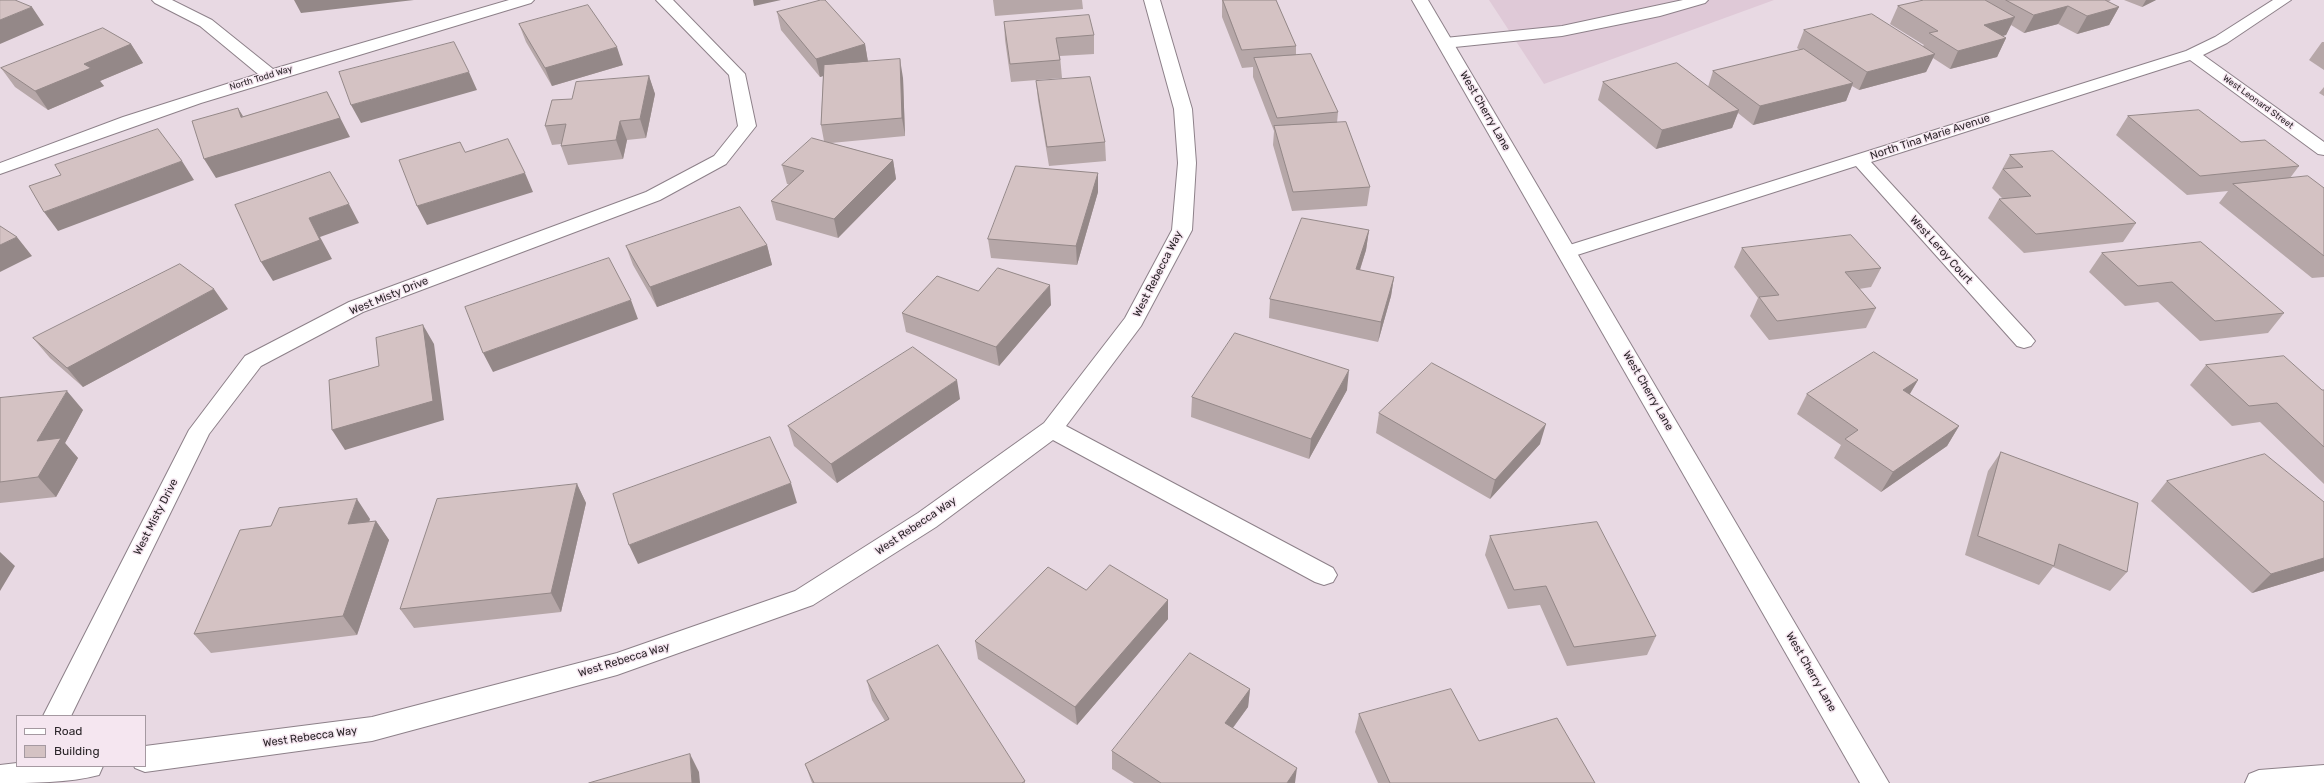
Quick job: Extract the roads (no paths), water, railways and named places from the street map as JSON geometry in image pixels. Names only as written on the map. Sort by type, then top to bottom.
[{"type":"street","points":[[160,0],[206,23],[270,76]]},
{"type":"street","name":"North Todd Way","points":[[0,168],[62,143],[174,104],[526,0]]},
{"type":"street","name":"West Misty Drive","points":[[58,715],[200,430],[253,361],[356,307],[653,196],[720,160],[747,126],[737,74],[664,0]]},
{"type":"street","name":"West Rebecca Way","points":[[146,759],[372,729],[617,664],[804,598],[927,520],[1052,429],[1134,321],[1182,230],[1187,163],[1182,109],[1152,0]]},
{"type":"street","name":"West Cherry Lane","points":[[1420,0],[1875,783]]},
{"type":"street","points":[[1445,43],[1562,31],[1660,11],[1700,0]]},
{"type":"street","name":"North Tina Marie Avenue","points":[[1567,252],[2192,54],[2221,40],[2283,0]]},
{"type":"street","name":"West Leonard Street","points":[[2192,54],[2324,150]]},
{"type":"street","name":"West Leroy Court","points":[[1859,159],[2024,340]]},
{"type":"street","points":[[1052,429],[1324,574]]},
{"type":"street","points":[[0,778],[29,770],[74,767]]},
{"type":"street","points":[[2259,783],[2324,778]]}]
